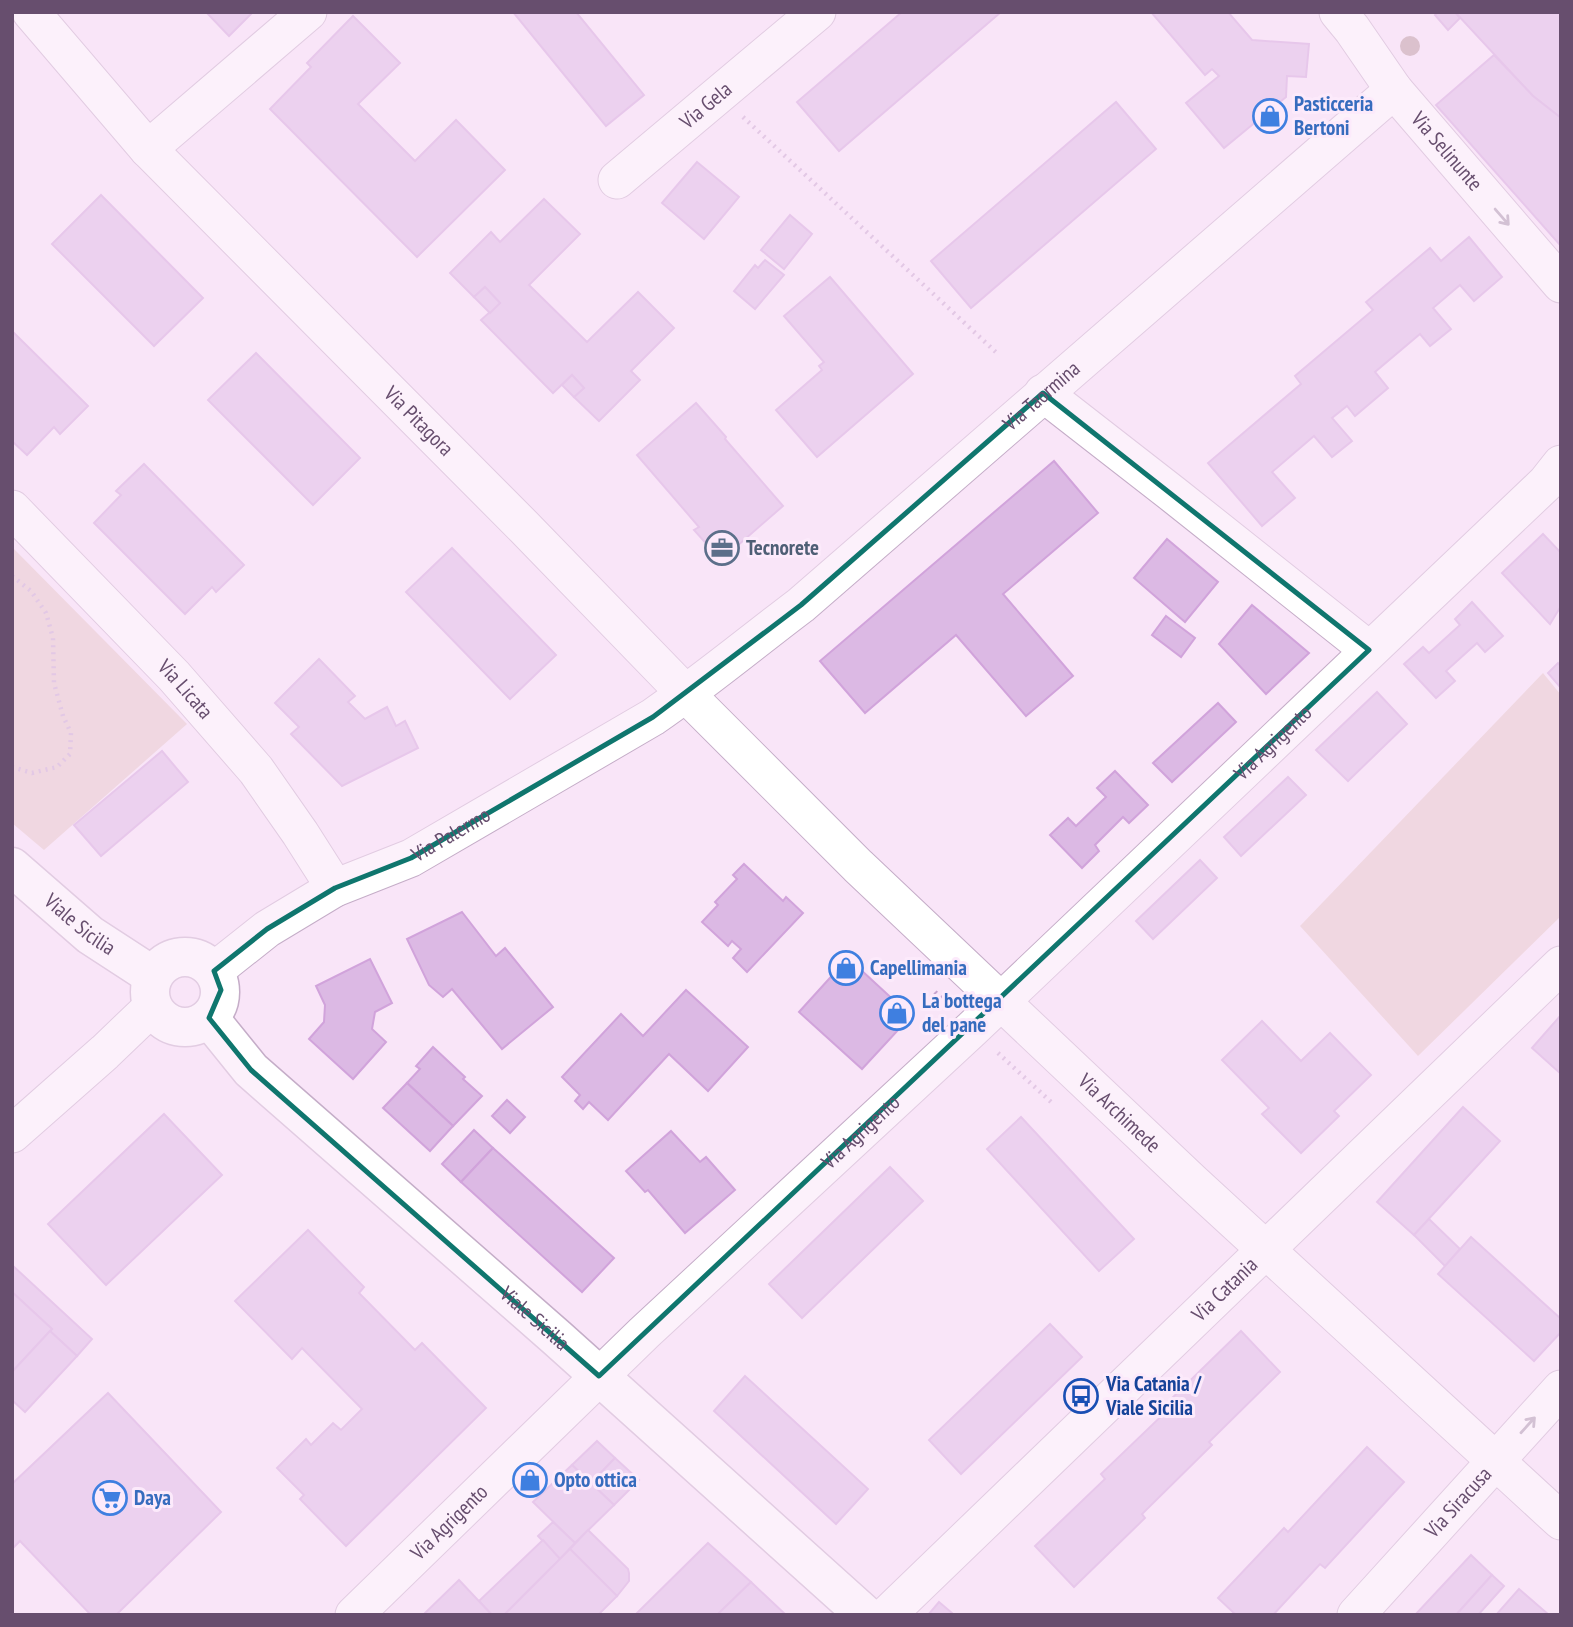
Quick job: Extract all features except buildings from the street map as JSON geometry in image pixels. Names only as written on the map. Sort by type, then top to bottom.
[{"type":"street","name":"Via Pitagora","points":[[32,12],[148,149],[686,694]]},
{"type":"street","points":[[148,149],[308,12]]},
{"type":"street","name":"Via Selinunte","points":[[1338,12],[1394,90],[1561,284]]},
{"type":"street","name":"Via Gela","points":[[617,180],[797,18]]},
{"type":"street","name":"Via Taormina","points":[[686,694],[801,604],[1394,90]]},
{"type":"street","points":[[1043,393],[1369,650]]},
{"type":"street","name":"Via Agrigento","points":[[354,1615],[599,1376],[1000,1002],[1546,482],[1561,464]]},
{"type":"street","name":"Via Licata","points":[[12,509],[174,676],[247,759],[300,832],[335,888]]},
{"type":"street","name":"Via Palermo","points":[[214,971],[267,929],[335,888],[411,858],[653,717],[686,694]]},
{"type":"street","name":"Via Archimede","points":[[686,694],[858,866],[1000,1002],[1561,1521]]},
{"type":"street","name":"Viale Sicilia","points":[[12,867],[153,991]]},
{"type":"street","points":[[12,1134],[105,1052],[153,991],[160,966],[170,959],[194,957],[205,962],[219,980],[220,990],[216,1010],[200,1024],[189,1027],[167,1023],[159,1016],[153,991]]},
{"type":"street","name":"Via Catania","points":[[887,1615],[1561,965]]},
{"type":"street","name":"Viale Sicilia","points":[[209,1018],[251,1070],[599,1376],[865,1615]]},
{"type":"street","name":"Via Siracusa","points":[[1356,1615],[1561,1389]]},
{"type":"path","points":[[735,109],[999,355]]},
{"type":"path","points":[[12,576],[31,592],[46,613],[53,638],[54,683],[63,716],[71,733],[70,754],[57,768],[32,773],[12,766]]},
{"type":"highlighted area","points":[[1043,393],[1369,650],[599,1376],[251,1070],[209,1018],[221,990],[214,971],[267,929],[335,888],[411,858],[653,717],[801,605]]},
{"type":"shaded area","points":[[12,547],[187,724],[44,850],[12,823]]},
{"type":"shaded area","points":[[1543,673],[1561,695],[1561,916],[1418,1056],[1300,926]]},
{"type":"place","name":"Pasticceria Bertoni","points":[[1270,116]]},
{"type":"place","name":"Tecnorete","points":[[722,548]]},
{"type":"place","name":"Capellimania","points":[[846,968]]},
{"type":"place","name":"La bottega del pane","points":[[897,1013]]},
{"type":"place","name":"Via Catania / Viale Sicilia","points":[[1081,1396]]},
{"type":"place","name":"Opto ottica","points":[[530,1480]]},
{"type":"place","name":"Daya","points":[[110,1498]]}]
